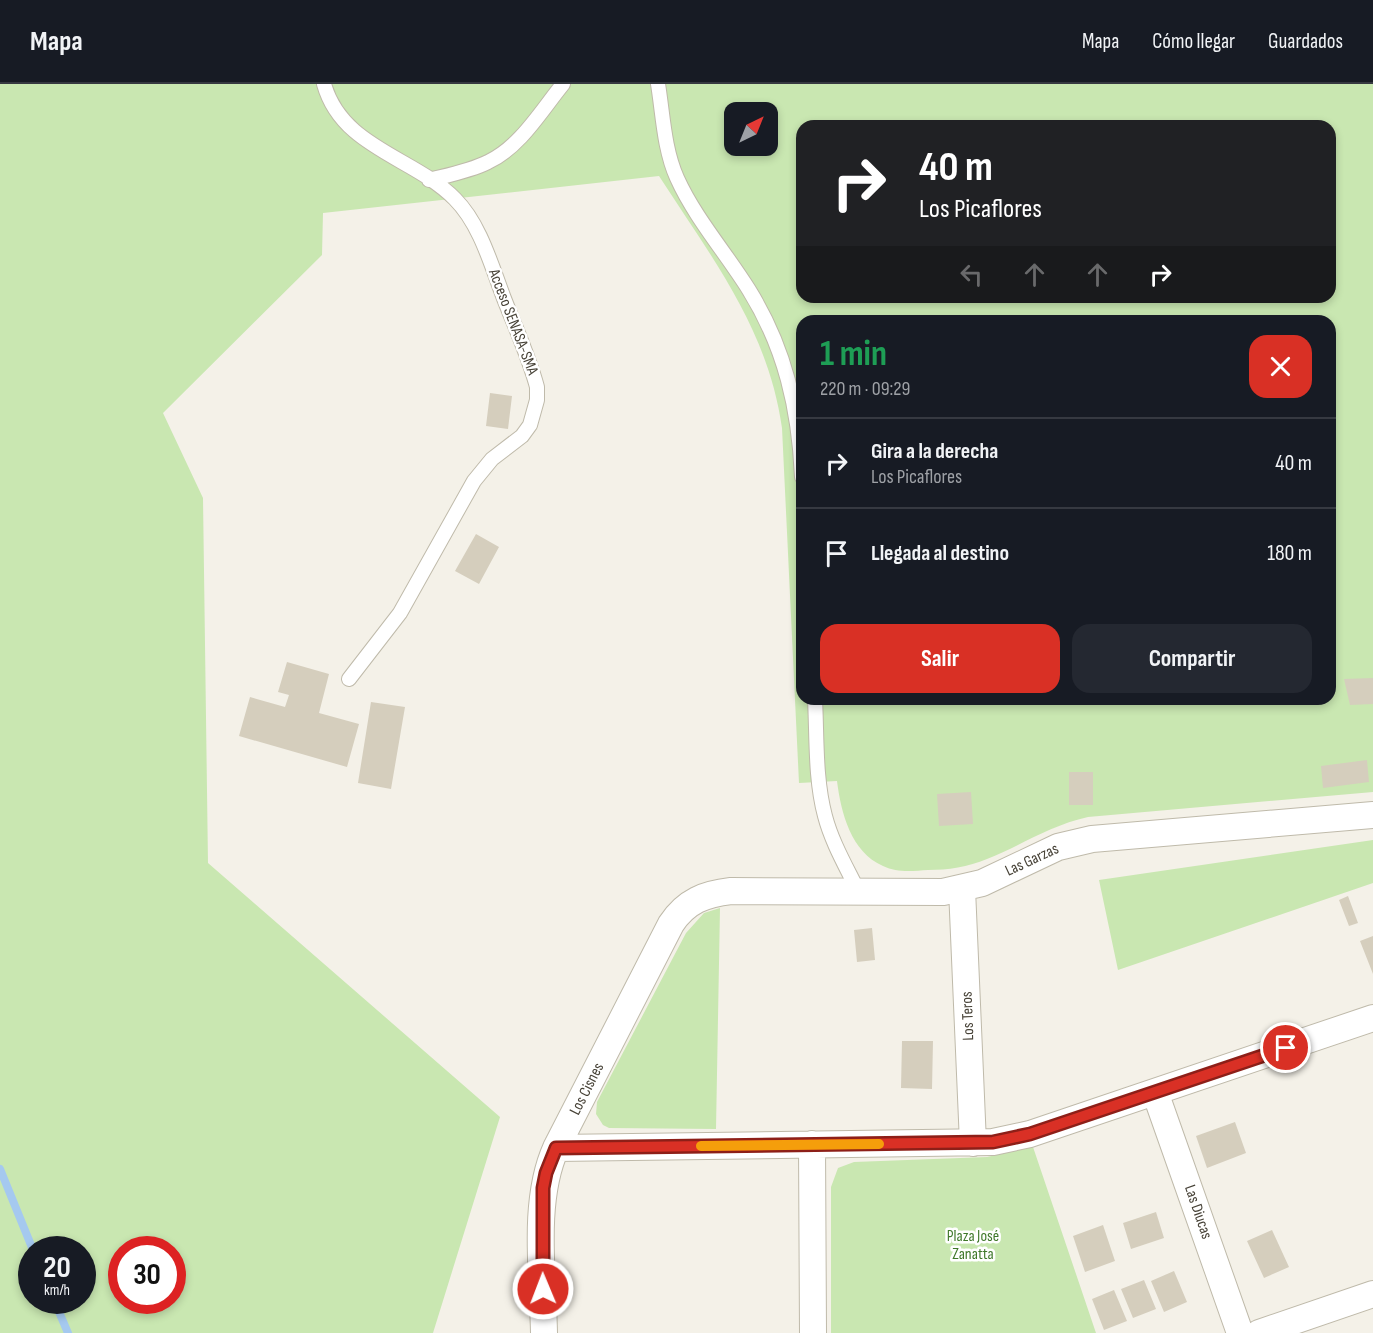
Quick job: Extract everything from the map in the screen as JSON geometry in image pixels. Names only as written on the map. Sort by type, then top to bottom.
[{"type":"street","name":"Las Garzas","points":[[694,900],[705,895],[731,891],[925,894],[962,889],[999,876],[1058,847],[1092,839],[1373,815]]},
{"type":"street","name":"Los Teros","points":[[962,889],[973,1143]]},
{"type":"street","name":"Los Cisnes","points":[[544,1333],[542,1195],[546,1173],[556,1148],[671,924],[694,900]]},
{"type":"street","points":[[556,1148],[993,1142],[1030,1134],[1373,1018]]},
{"type":"street","name":"Las Diucas","points":[[1155,1092],[1240,1333]]},
{"type":"street","points":[[812,1144],[813,1333]]},
{"type":"street","points":[[1259,1333],[1373,1294]]},
{"type":"lane","name":"Acceso SENASA-SMA","points":[[324,84],[335,108],[361,137],[455,199],[473,225],[533,372],[537,400],[530,425],[522,436],[492,459],[474,481],[400,613],[349,679]]},
{"type":"lane","points":[[429,180],[472,169],[502,154],[525,132],[562,84]]},
{"type":"lane","points":[[658,84],[668,151],[677,179],[758,304],[783,360],[796,410]]},
{"type":"lane","points":[[815,705],[820,787],[825,816],[838,851],[859,893]]},
{"type":"green space","points":[[0,84],[1373,84],[1373,792],[1088,817],[1049,830],[980,862],[950,869],[894,870],[872,860],[855,841],[849,830],[841,806],[837,781],[799,783],[782,428],[775,392],[751,326],[735,296],[659,176],[323,213],[322,255],[163,413],[203,498],[208,863],[500,1117],[433,1333],[0,1333]]},
{"type":"green space","points":[[1373,840],[1373,883],[1118,970],[1099,880]]},
{"type":"green space","points":[[720,908],[716,1129],[609,1128],[603,1125],[596,1114],[597,1102],[686,933],[704,913]]},
{"type":"green space","name":"Plaza José Zanatta","points":[[1033,1147],[1096,1333],[831,1333],[831,1187],[838,1168],[854,1162],[987,1157]]},
{"type":"building","points":[[490,393],[512,396],[508,429],[486,426]]},
{"type":"building","points":[[476,534],[499,547],[479,584],[455,571]]},
{"type":"building","points":[[287,662],[329,674],[319,713],[359,724],[347,767],[239,736],[250,697],[285,707],[289,695],[278,692]]},
{"type":"building","points":[[1373,678],[1373,704],[1350,705],[1344,679]]},
{"type":"building","points":[[371,702],[405,707],[391,789],[358,783]]},
{"type":"building","points":[[1367,760],[1369,782],[1323,788],[1321,766]]},
{"type":"building","points":[[1069,772],[1093,772],[1093,805],[1069,805]]},
{"type":"building","points":[[971,792],[973,824],[939,826],[937,794]]},
{"type":"building","points":[[1348,896],[1358,923],[1349,926],[1339,900]]},
{"type":"building","points":[[872,928],[875,960],[857,962],[854,930]]},
{"type":"building","points":[[1373,936],[1373,974],[1360,941]]},
{"type":"building","points":[[902,1041],[933,1041],[932,1089],[901,1088]]},
{"type":"building","points":[[1235,1122],[1246,1153],[1207,1168],[1196,1136]]},
{"type":"building","points":[[1156,1212],[1164,1238],[1131,1249],[1123,1223]]},
{"type":"building","points":[[1103,1225],[1115,1261],[1085,1272],[1073,1236]]},
{"type":"building","points":[[1272,1230],[1289,1267],[1264,1278],[1247,1241]]},
{"type":"building","points":[[1174,1271],[1187,1302],[1164,1312],[1151,1281]]},
{"type":"building","points":[[1144,1280],[1156,1309],[1133,1318],[1121,1289]]},
{"type":"building","points":[[1114,1290],[1127,1321],[1104,1330],[1092,1299]]},
{"type":"waterway","points":[[0,1169],[27,1236]]},
{"type":"waterway","points":[[60,1314],[68,1333]]},
{"type":"slow traffic","points":[[701,1146],[879,1144]]},
{"type":"route","points":[[543,1289],[543,1188],[556,1148],[993,1142],[1030,1134],[1286,1048]]}]
